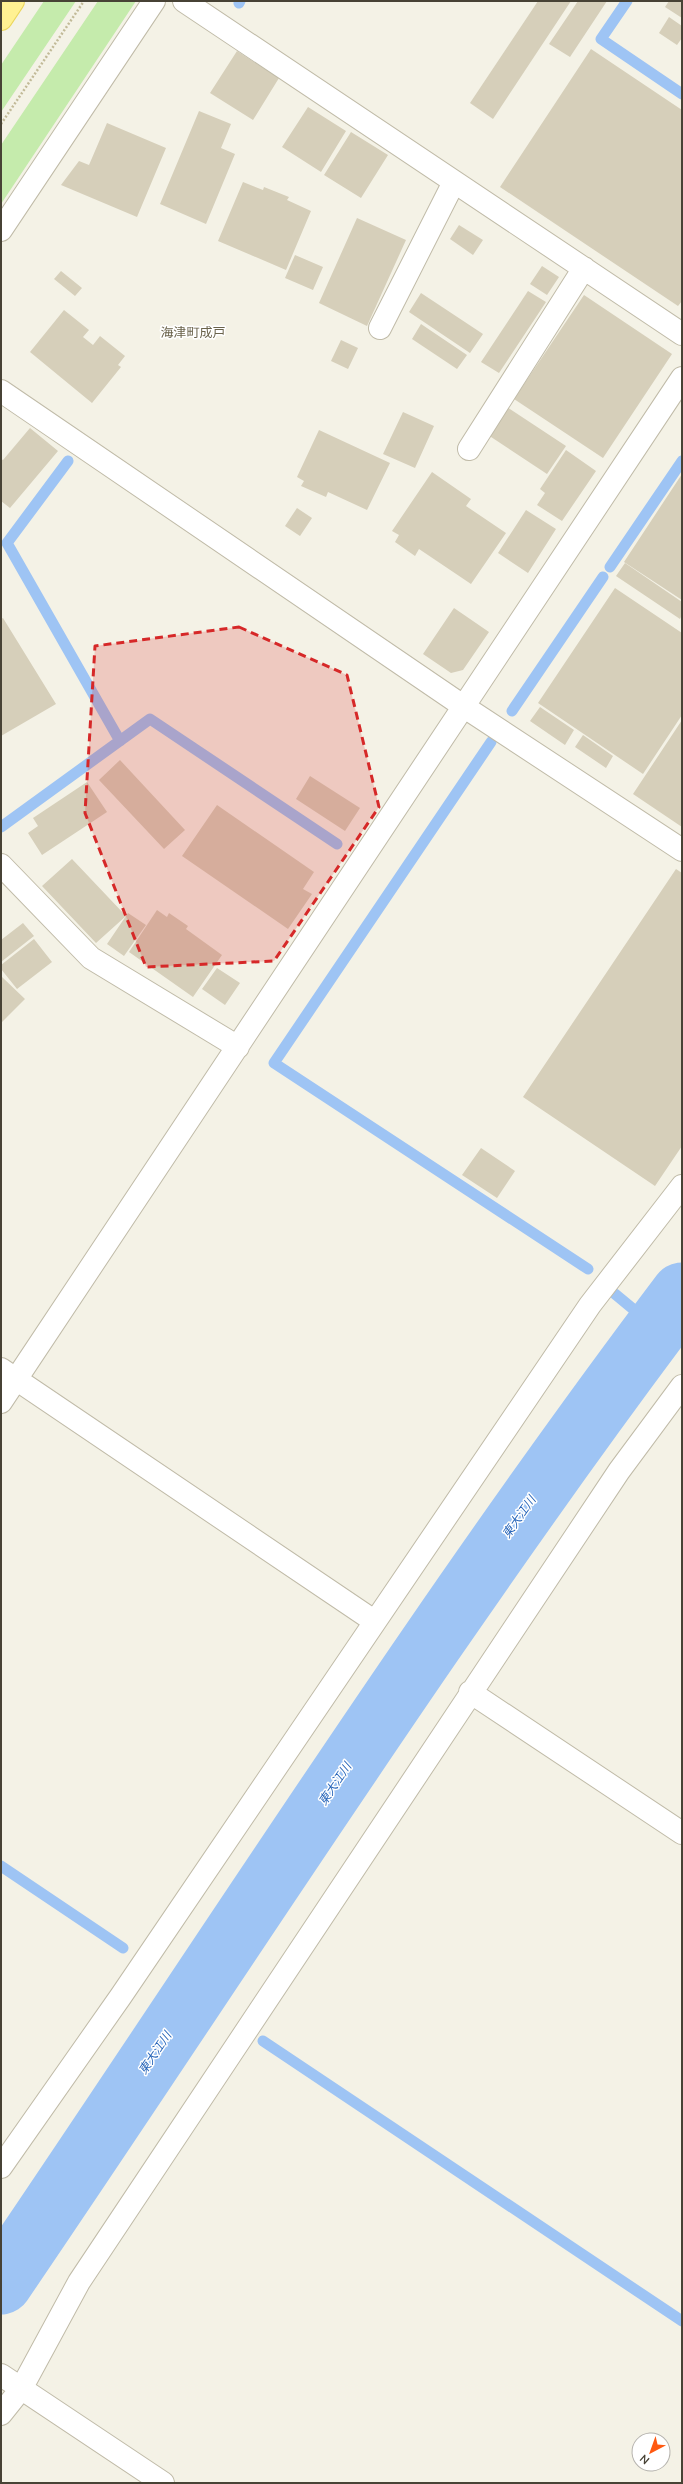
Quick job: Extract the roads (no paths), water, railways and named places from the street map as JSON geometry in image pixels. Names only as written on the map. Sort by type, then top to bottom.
[{"type":"main road","points":[[1,19],[13,1]]},
{"type":"street","points":[[1,230],[154,1]]},
{"type":"street","points":[[184,1],[682,334]]},
{"type":"street","points":[[380,328],[454,182]]},
{"type":"street","points":[[469,449],[584,268]]},
{"type":"street","points":[[1,1402],[9,1375],[238,1047],[682,378]]},
{"type":"street","points":[[1,391],[463,706],[682,850]]},
{"type":"street","points":[[1,865],[91,958],[238,1047]]},
{"type":"street","points":[[1,2167],[125,1990],[374,1621],[590,1305],[682,1186]]},
{"type":"street","points":[[9,1375],[374,1621]]},
{"type":"street","points":[[1,2414],[20,2389],[79,2282],[470,1692],[619,1471],[682,1386]]},
{"type":"street","points":[[470,1692],[682,1833]]},
{"type":"street","points":[[1,2375],[163,2483]]},
{"type":"waterway","points":[[627,1],[601,39],[682,94]]},
{"type":"waterway","points":[[68,461],[7,543],[120,741]]},
{"type":"waterway","points":[[610,567],[682,461]]},
{"type":"waterway","points":[[512,711],[603,577]]},
{"type":"waterway","points":[[1,827],[150,719],[337,844]]},
{"type":"waterway","points":[[491,742],[274,1063],[588,1269]]},
{"type":"waterway","points":[[615,1294],[656,1328]]},
{"type":"waterway","name":"東大江川","points":[[1,2283],[420,1660],[593,1415],[682,1294]]},
{"type":"waterway","points":[[661,1322],[682,1336]]},
{"type":"waterway","points":[[1,1866],[123,1948]]},
{"type":"waterway","points":[[263,2041],[682,2321]]},
{"type":"district","name":"海津町成戸","points":[[193,333]]}]
